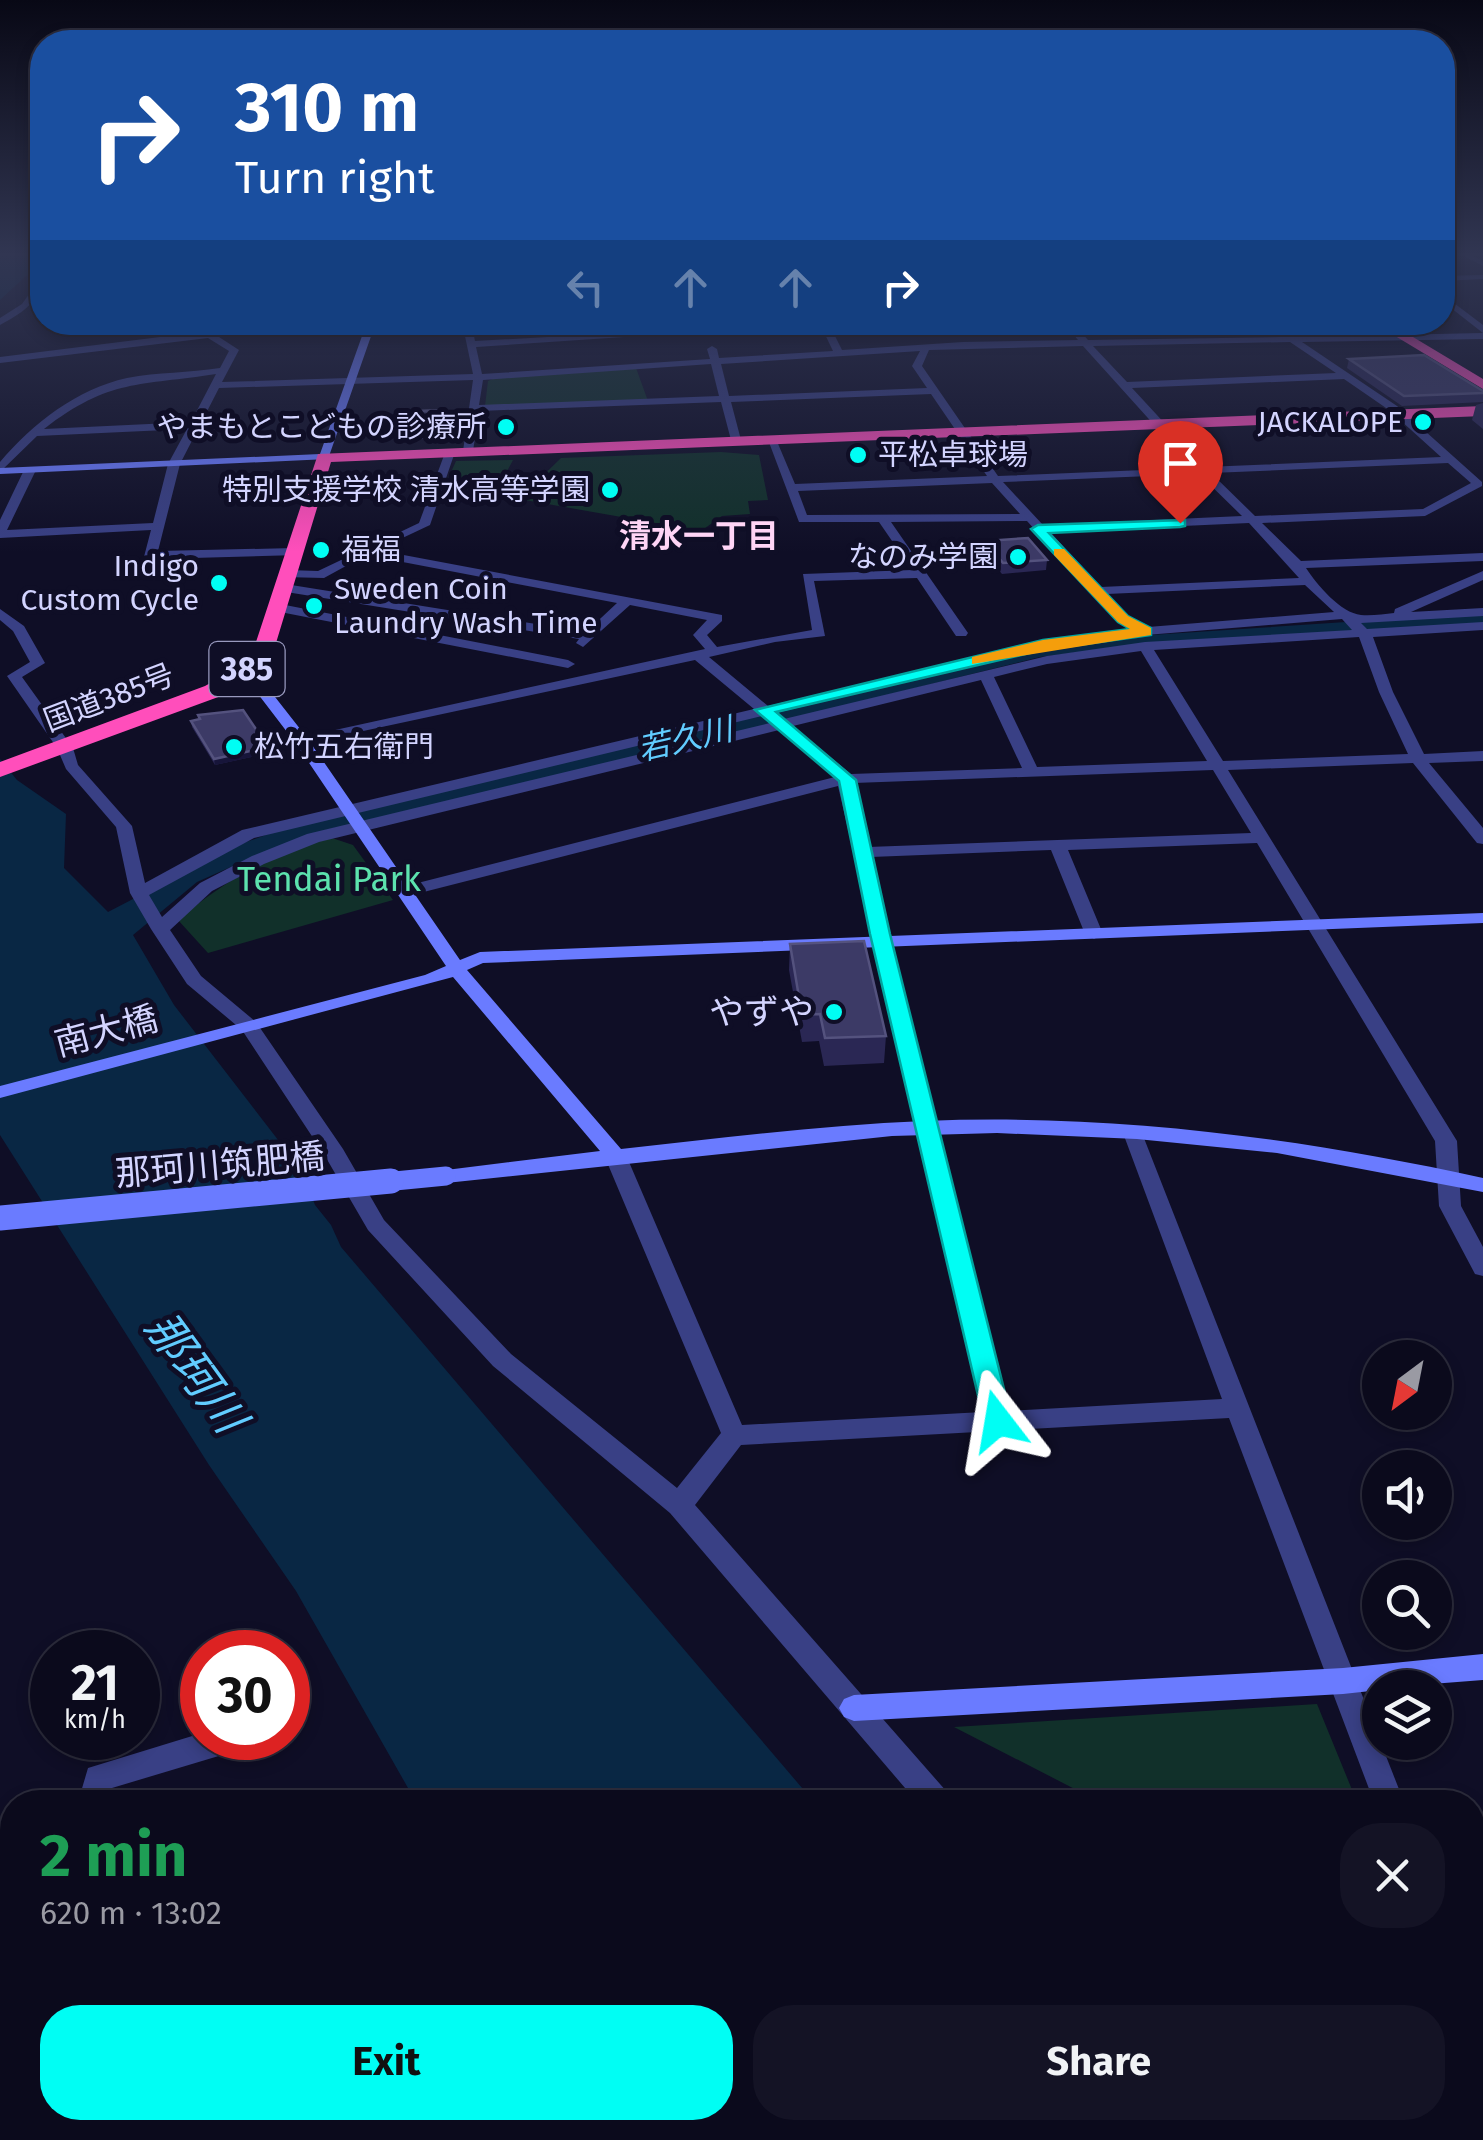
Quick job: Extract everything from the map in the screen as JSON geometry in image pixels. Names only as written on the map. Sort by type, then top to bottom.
[{"type":"highway","points":[[1436,353],[1483,385]]},
{"type":"highway","points":[[1454,353],[1483,370]]},
{"type":"highway","points":[[324,457],[1483,411]]},
{"type":"highway","name":"国道385号","points":[[0,770],[213,691],[243,674],[266,643],[324,457]]},
{"type":"street","points":[[0,360],[57,353]]},
{"type":"street","points":[[146,572],[174,464],[233,353]]},
{"type":"street","points":[[0,470],[324,457],[362,353]]},
{"type":"street","points":[[468,451],[478,377],[473,353]]},
{"type":"street","points":[[713,353],[736,440]]},
{"type":"street","points":[[217,385],[478,377],[825,353]]},
{"type":"street","points":[[923,353],[917,366],[996,481],[1026,518],[1146,639],[1446,1141],[1450,1206],[1483,1268]]},
{"type":"street","points":[[1094,353],[1202,471],[1298,565],[1308,580],[1360,627]]},
{"type":"street","points":[[1038,529],[1425,512],[1480,486],[1398,414],[1312,353]]},
{"type":"street","points":[[640,366],[654,402]]},
{"type":"street","points":[[0,470],[38,433],[97,391],[129,382],[224,370]]},
{"type":"street","points":[[1125,385],[1346,376]]},
{"type":"street","points":[[475,408],[935,391]]},
{"type":"street","points":[[38,433],[195,425]]},
{"type":"street","points":[[772,439],[803,519],[1026,518]]},
{"type":"street","points":[[284,590],[424,524],[450,452]]},
{"type":"street","points":[[790,488],[1450,460]]},
{"type":"street","points":[[30,470],[0,533],[156,526]]},
{"type":"street","points":[[882,518],[962,633]]},
{"type":"street","points":[[364,551],[717,618],[700,635],[706,654],[764,710],[847,780],[998,1421]]},
{"type":"street","points":[[150,555],[294,552]]},
{"type":"street","points":[[1298,565],[1483,557]]},
{"type":"street","points":[[303,742],[776,638],[820,633],[806,577],[921,574]]},
{"type":"street","points":[[140,895],[248,834],[354,818],[783,726],[1146,639],[1360,627],[1483,575]]},
{"type":"street","points":[[1096,591],[1308,580]]},
{"type":"street","points":[[284,590],[590,636]]},
{"type":"street","points":[[284,590],[568,664]]},
{"type":"street","points":[[574,682],[566,660],[627,601]]},
{"type":"street","points":[[0,612],[19,629],[38,663],[14,676],[65,748],[70,766],[124,826],[140,895],[159,927],[194,980],[335,1154],[376,1225],[502,1360],[680,1505],[926,1790]]},
{"type":"street","points":[[1483,612],[1357,619],[1419,760],[1483,839]]},
{"type":"street","points":[[159,927],[206,887],[354,818],[764,710],[1043,645],[1360,627],[1475,627],[1483,643]]},
{"type":"street","points":[[243,674],[263,691],[303,742],[466,982],[615,1155],[734,1435]]},
{"type":"street","points":[[986,675],[1032,773]]},
{"type":"street","points":[[404,892],[847,780],[1483,756]]},
{"type":"street","points":[[863,852],[1262,838]]},
{"type":"street","points":[[1058,846],[1094,934]]},
{"type":"street","name":"南大橋","points":[[0,1092],[432,979],[480,958],[1483,918]]},
{"type":"street","name":"那珂川筑肥橋","points":[[0,1218],[446,1176],[615,1155],[927,1128],[1133,1132],[1328,1155],[1483,1185]]},
{"type":"street","points":[[1133,1132],[1384,1790]]},
{"type":"street","points":[[680,1505],[734,1435],[1236,1408]]},
{"type":"street","points":[[854,1708],[1342,1681],[1483,1668]]},
{"type":"street","points":[[96,1790],[99,1778],[180,1754]]},
{"type":"green space","points":[[636,368],[648,401],[485,406],[488,381],[497,377]]},
{"type":"green space","points":[[721,452],[759,455],[768,500],[748,501],[750,514],[722,516],[701,531],[519,499],[561,458]]},
{"type":"green space","points":[[513,460],[497,490],[444,488],[456,461]]},
{"type":"green space","name":"Tendai Park","points":[[332,838],[353,845],[393,900],[208,953],[178,920],[250,870],[290,851]]},
{"type":"green space","points":[[1317,1704],[1352,1790],[1077,1790],[954,1727]]},
{"type":"water","points":[[1483,613],[1483,625],[1158,642],[1040,657],[420,811],[253,857],[197,882],[133,935],[174,1005],[302,1171],[315,1205],[331,1225],[341,1247],[804,1790],[409,1790],[296,1591],[209,1465],[0,1135],[0,759],[17,780],[66,814],[64,868],[108,912],[235,846],[296,824],[1031,651],[1151,635]]},
{"type":"building","points":[[1424,355],[1483,393],[1404,396],[1349,359]]},
{"type":"building","points":[[445,410],[441,434],[412,435],[417,411]]},
{"type":"building","points":[[1028,538],[1047,560],[1003,563],[985,541]]},
{"type":"building","points":[[243,710],[268,747],[214,759],[191,721],[200,719],[198,715]]},
{"type":"building","name":"やずや","points":[[864,941],[886,1036],[825,1038],[820,1014],[802,1015],[790,944]]},
{"type":"slow traffic","points":[[977,661],[1043,645],[1146,632],[1123,619],[1059,552]]},
{"type":"place","name":"JACKALOPE","points":[[1423,422]]},
{"type":"place","name":"やまもとこどもの診療所","points":[[506,427]]},
{"type":"place","name":"平松卓球場","points":[[858,455]]},
{"type":"place","name":"特別支援学校 清水高等学園","points":[[610,490]]},
{"type":"place","name":"福福","points":[[321,550]]},
{"type":"place","name":"なのみ学園","points":[[1018,557]]},
{"type":"place","name":"Indigo Custom Cycle","points":[[219,583]]},
{"type":"place","name":"Sweden Coin Laundry Wash Time","points":[[314,606]]},
{"type":"place","name":"松竹五右衛門","points":[[234,747]]},
{"type":"place","name":"やずや","points":[[834,1012]]},
{"type":"district","name":"清水一丁目","points":[[699,536]]},
{"type":"route","points":[[998,1421],[880,934],[847,780],[764,710],[1043,645],[1146,632],[1123,619],[1038,529],[1180,523]]},
{"type":"water label","name":"若久川","points":[[685,739]]},
{"type":"water label","name":"那珂川","points":[[196,1372]]}]
